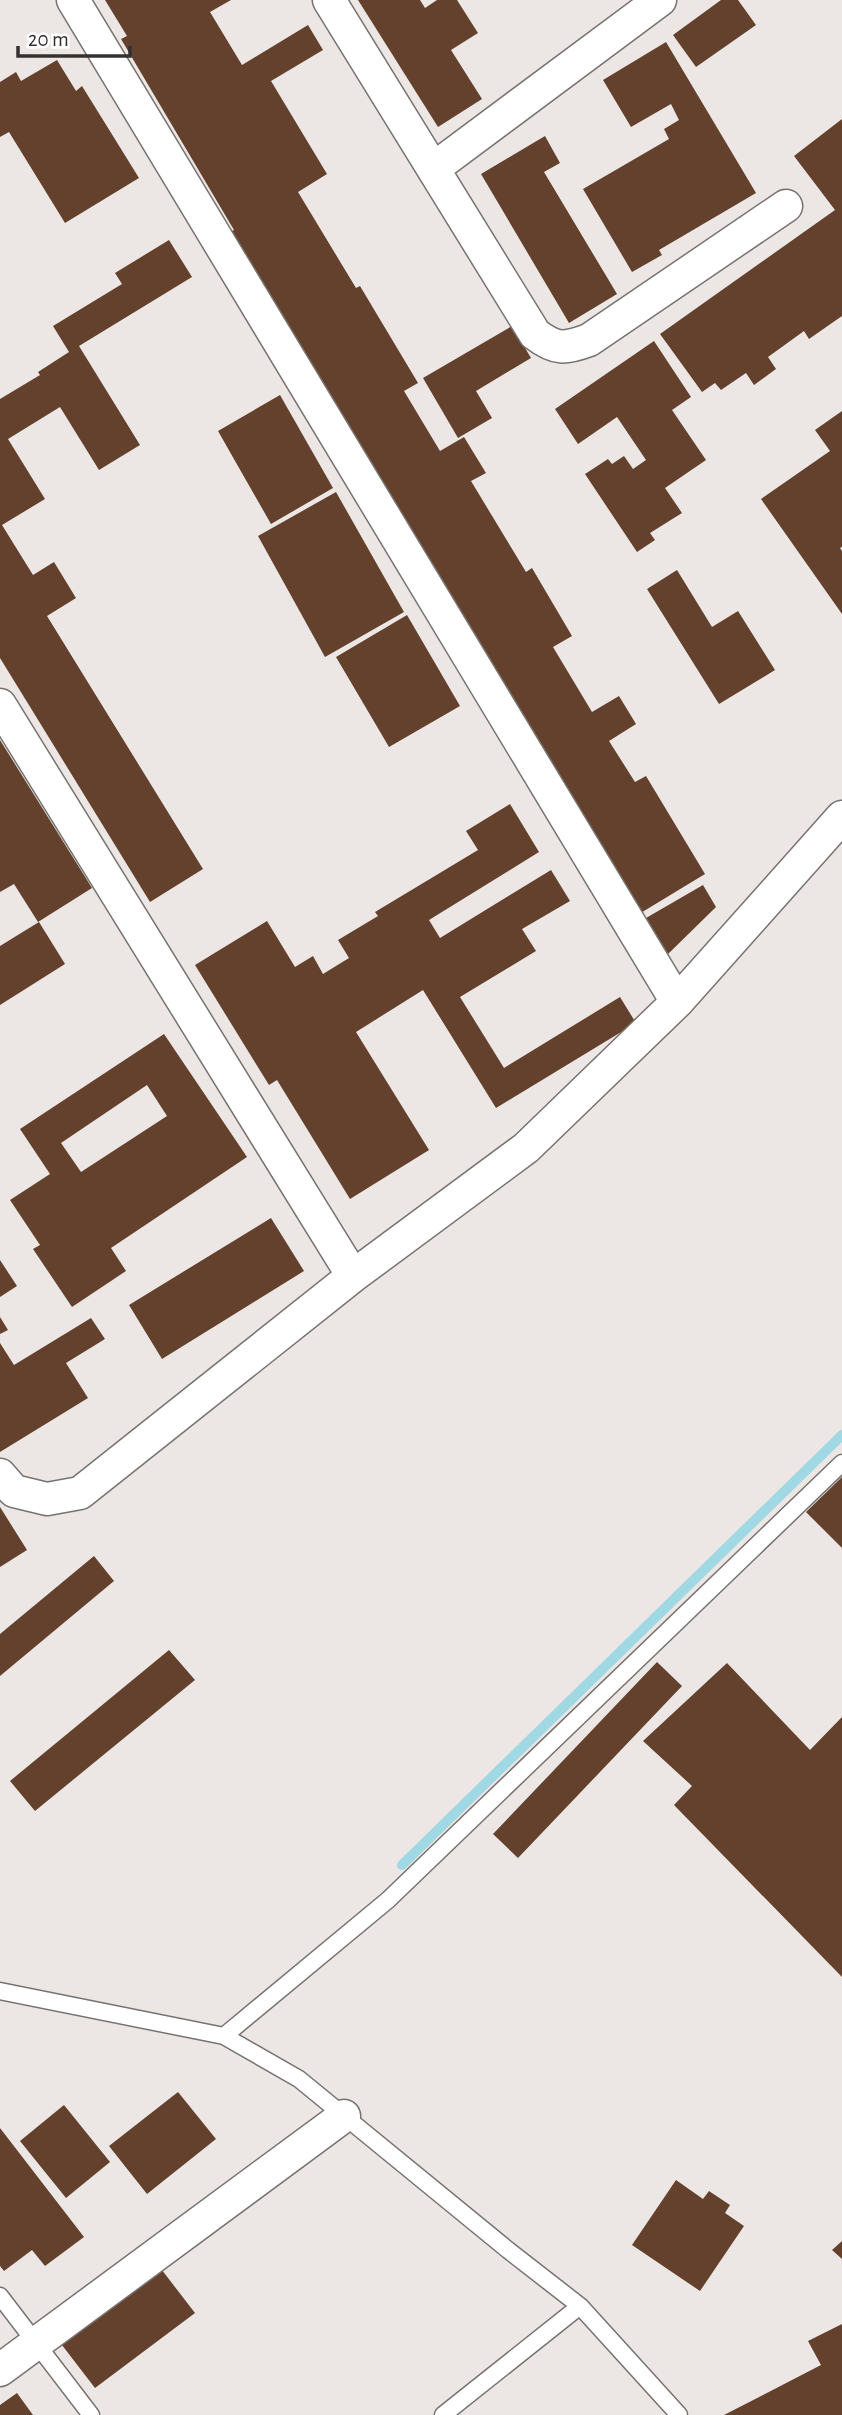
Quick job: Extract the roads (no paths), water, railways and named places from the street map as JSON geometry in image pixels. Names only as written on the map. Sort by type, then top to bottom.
[{"type":"street","points":[[73,0],[677,1002]]},
{"type":"street","points":[[329,0],[535,334],[550,346],[569,347],[589,340],[786,206]]},
{"type":"street","points":[[433,169],[660,0]]},
{"type":"street","points":[[0,705],[353,1276]]},
{"type":"street","points":[[0,1475],[14,1491],[47,1499],[80,1493],[353,1276],[526,1148],[677,1002],[842,817]]},
{"type":"street","points":[[0,2370],[344,2116]]},
{"type":"lane","points":[[224,2036],[388,1900],[842,1463]]},
{"type":"lane","points":[[0,1991],[224,2036],[299,2079],[497,2242],[580,2306],[679,2415]]},
{"type":"lane","points":[[0,2296],[91,2415]]},
{"type":"lane","points":[[443,2415],[580,2306]]},
{"type":"waterway","points":[[402,1865],[842,1435]]}]
